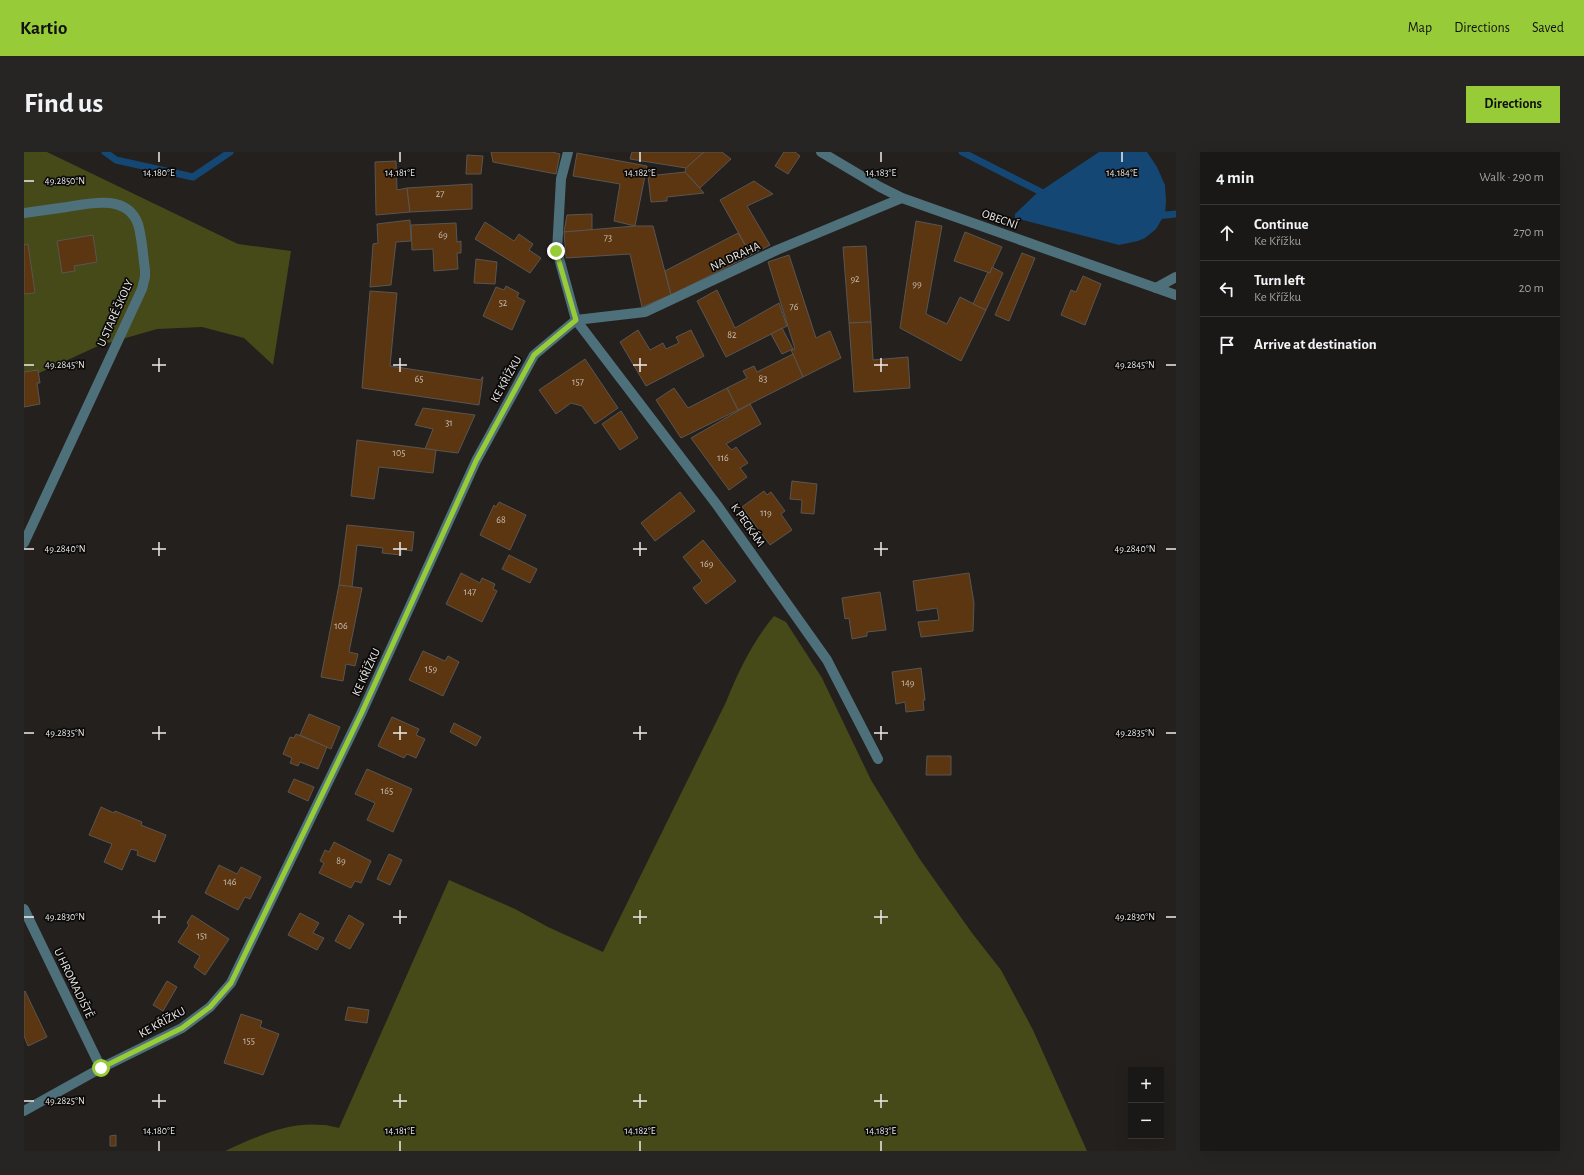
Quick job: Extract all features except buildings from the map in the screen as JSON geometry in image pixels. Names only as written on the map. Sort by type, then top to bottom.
[{"type":"street","points":[[568,152],[561,178],[556,251],[576,320]]},
{"type":"street","name":"OBECNÍ","points":[[821,152],[880,187],[902,198],[1176,295]]},
{"type":"street","name":"NA DRAHA","points":[[576,320],[645,312],[777,250],[902,198]]},
{"type":"street","name":"U STARÉ ŠKOLY","points":[[24,213],[96,202],[112,203],[124,206],[132,214],[138,224],[146,270],[146,277],[142,289],[24,543]]},
{"type":"street","points":[[1156,288],[1176,278]]},
{"type":"street","name":"K PECKÁM","points":[[576,320],[717,505],[827,660],[878,759]]},
{"type":"street","name":"KE KŘÍŽKU","points":[[24,1111],[101,1068],[182,1028],[210,1007],[231,983],[362,712],[476,461],[534,355],[576,320]]},
{"type":"street","name":"U HROMADIŠTĚ","points":[[24,909],[101,1068]]},
{"type":"green space","points":[[24,152],[47,152],[238,244],[291,251],[273,365],[244,338],[202,327],[157,329],[98,346],[24,380]]},
{"type":"green space","points":[[774,616],[786,622],[822,678],[871,780],[919,858],[972,933],[1001,970],[1033,1030],[1087,1151],[225,1151],[272,1131],[297,1125],[327,1125],[339,1128],[449,880],[515,909],[548,927],[603,952],[726,702],[741,668],[759,636]]},
{"type":"water","points":[[1099,152],[1147,152],[1157,167],[1165,185],[1165,214],[1156,229],[1145,238],[1119,245],[1015,218],[1015,214],[1036,194]]},
{"type":"waterway","points":[[105,152],[116,160],[193,177],[230,152]]},
{"type":"waterway","points":[[962,152],[1049,196]]},
{"type":"waterway","points":[[1156,216],[1176,214]]},
{"type":"route","points":[[101,1068],[182,1028],[210,1007],[231,983],[362,712],[476,461],[534,355],[576,320],[556,251]]}]
